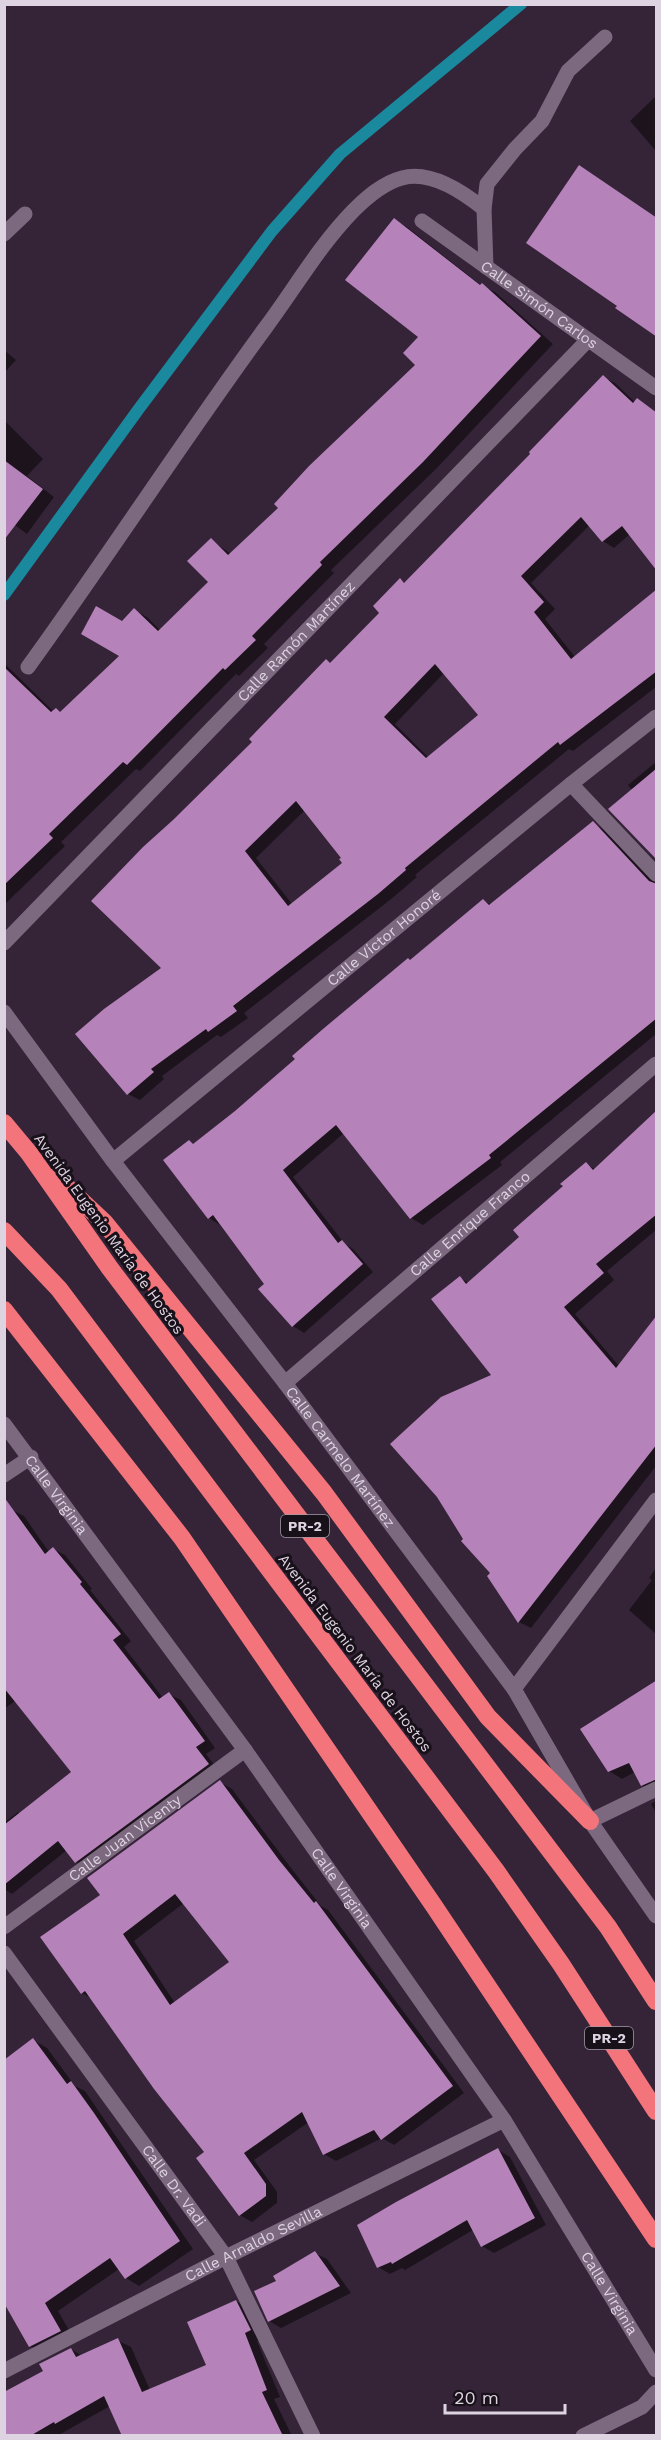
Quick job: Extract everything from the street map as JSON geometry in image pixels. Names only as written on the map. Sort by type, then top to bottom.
[{"type":"highway","name":"Avenida Eugenio María de Hostos","points":[[4,1123],[29,1153],[116,1276],[608,1928],[657,2001]]},
{"type":"highway","points":[[29,1153],[104,1222],[324,1493],[488,1717],[590,1821]]},
{"type":"highway","name":"Avenida Eugenio María de Hostos","points":[[4,1231],[59,1289],[496,1871],[561,1964],[657,2111]]},
{"type":"highway","points":[[4,1310],[182,1538],[434,1906],[657,2238]]},
{"type":"street","points":[[486,267],[484,209],[487,184],[515,149],[542,121],[568,72],[606,37]]},
{"type":"street","points":[[28,667],[316,253],[353,211],[375,190],[403,177],[431,179],[462,192],[484,209]]},
{"type":"street","points":[[4,234],[25,214]]},
{"type":"street","name":"Calle Simón Carlos","points":[[422,220],[657,388]]},
{"type":"street","name":"Calle Ramón Martínez","points":[[4,943],[588,340]]},
{"type":"street","name":"Calle Víctor Honoré","points":[[113,1161],[571,784],[657,717]]},
{"type":"street","points":[[571,784],[657,874]]},
{"type":"street","name":"Calle Carmelo Martínez","points":[[4,1012],[113,1161],[285,1383],[514,1689],[590,1821],[657,1916]]},
{"type":"street","name":"Calle Enrique Franco","points":[[285,1383],[657,1064]]},
{"type":"street","name":"Calle Virginia","points":[[4,1424],[31,1457],[245,1750],[504,2120],[657,2370]]},
{"type":"street","points":[[4,1475],[31,1457]]},
{"type":"street","points":[[514,1689],[657,1500]]},
{"type":"street","name":"Calle Juan Vicenty","points":[[4,1927],[245,1750]]},
{"type":"street","points":[[590,1821],[657,1789]]},
{"type":"street","name":"Calle Dr. Vadi","points":[[4,1953],[226,2257],[314,2436]]},
{"type":"street","name":"Calle Arnaldo Sevilla","points":[[4,2370],[504,2120]]},
{"type":"street","points":[[583,2436],[642,2407],[657,2392]]},
{"type":"building","points":[[579,165],[657,218],[657,337],[615,308],[617,306],[526,243]]},
{"type":"building","points":[[394,218],[480,285],[482,283],[541,336],[423,462],[320,562],[322,565],[252,636],[256,640],[225,670],[223,668],[127,765],[123,762],[49,834],[53,838],[4,885],[4,667],[51,712],[56,708],[60,712],[119,656],[81,634],[96,606],[122,621],[134,608],[158,631],[208,582],[187,561],[211,538],[228,555],[278,508],[274,504],[309,466],[415,365],[403,353],[418,337],[345,280]]},
{"type":"building","points":[[603,375],[633,403],[637,398],[657,413],[657,571],[622,526],[602,542],[581,517],[521,576],[544,602],[534,612],[571,659],[657,589],[657,671],[560,745],[558,742],[405,868],[406,870],[378,894],[233,1006],[237,1011],[208,1032],[206,1029],[151,1069],[154,1072],[127,1095],[75,1034],[104,1009],[161,968],[91,901],[143,847],[252,742],[249,739],[326,659],[330,663],[379,613],[373,606],[400,578],[404,583],[530,454],[529,452]],"holes":[[[435,664],[478,715],[426,758],[384,717]],[[296,801],[341,858],[339,859],[342,863],[288,906],[245,851]]]},
{"type":"building","points":[[4,460],[43,489],[4,540]]},
{"type":"building","points":[[657,768],[657,860],[608,809]]},
{"type":"building","points":[[593,821],[649,881],[657,884],[657,1018],[489,1155],[491,1158],[410,1219],[336,1125],[283,1170],[338,1243],[342,1240],[363,1264],[292,1327],[258,1289],[264,1284],[213,1215],[208,1219],[163,1160],[189,1140],[193,1144],[235,1111],[295,1059],[292,1056],[408,958],[410,960],[483,899],[489,905]]},
{"type":"building","points":[[657,1110],[657,1214],[596,1264],[604,1273],[564,1307],[616,1368],[657,1315],[657,1444],[518,1623],[487,1576],[490,1573],[461,1541],[463,1539],[437,1497],[390,1444],[441,1397],[491,1375],[431,1299],[460,1276],[466,1284],[519,1237],[513,1230],[563,1186],[560,1184],[586,1162],[593,1170]]},
{"type":"building","points":[[4,1497],[45,1554],[53,1547],[82,1582],[80,1584],[121,1634],[113,1640],[159,1699],[169,1692],[205,1741],[196,1747],[209,1764],[75,1863],[58,1841],[4,1885],[4,1825],[71,1772],[4,1688]]},
{"type":"building","points":[[657,1680],[657,1779],[641,1786],[629,1763],[608,1772],[580,1729]]},
{"type":"building","points":[[220,1780],[279,1860],[314,1903],[316,1901],[453,2086],[381,2140],[374,2130],[323,2155],[302,2112],[244,2153],[266,2184],[266,2196],[239,2216],[196,2158],[204,2152],[154,2089],[85,1991],[81,1994],[40,1937],[100,1895],[87,1878]],"holes":[[[175,1894],[229,1962],[170,2005],[123,1934]]]},
{"type":"building","points":[[33,2038],[67,2084],[71,2081],[180,2241],[125,2279],[110,2258],[45,2303],[61,2331],[29,2347],[4,2303],[4,2060]]},
{"type":"building","points":[[498,2148],[535,2218],[481,2247],[467,2220],[392,2264],[391,2262],[377,2268],[357,2225]]},
{"type":"building","points":[[315,2251],[340,2286],[268,2322],[254,2291],[276,2281],[273,2276]]},
{"type":"building","points":[[236,2300],[251,2330],[245,2333],[267,2390],[262,2392],[283,2436],[122,2436],[104,2396],[30,2436],[4,2436],[4,2392],[43,2371],[39,2364],[71,2348],[76,2357],[118,2338],[142,2392],[206,2365],[187,2322]]},
{"type":"waterway","points":[[4,595],[272,231],[340,154],[521,4]]}]
